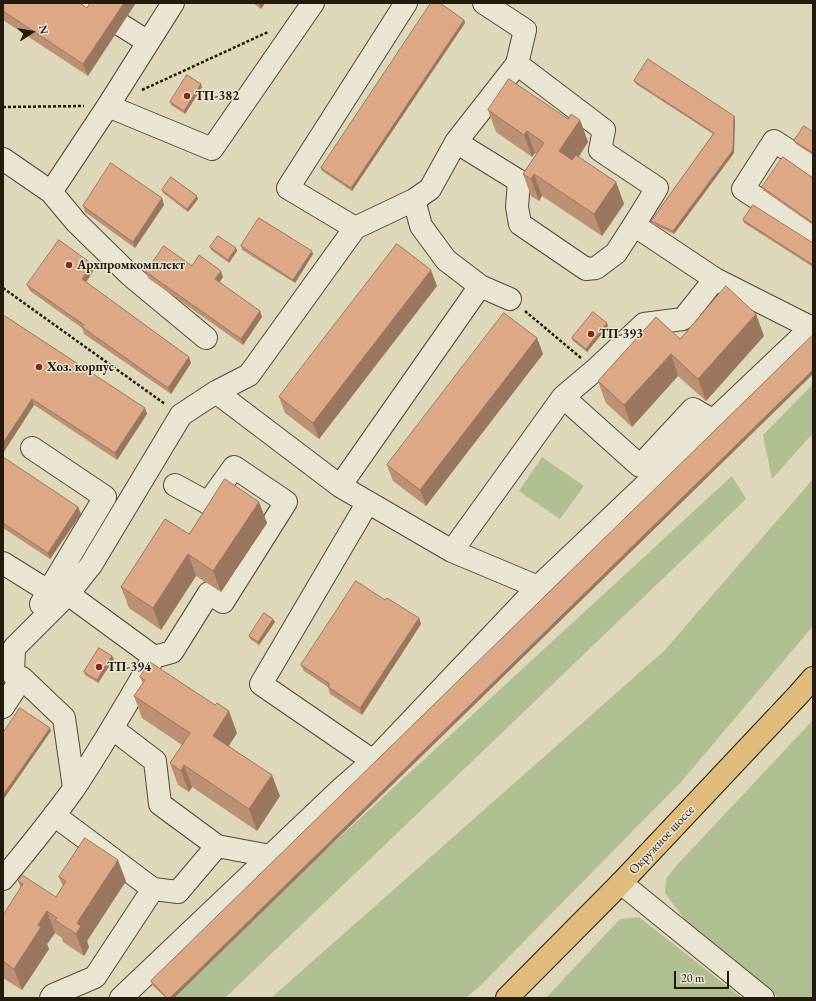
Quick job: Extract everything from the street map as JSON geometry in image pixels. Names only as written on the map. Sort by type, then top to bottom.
[{"type":"main road","name":"Окружное шоссе","points":[[507,998],[621,883],[813,678]]},
{"type":"lane","points":[[51,192],[108,106],[173,3]]},
{"type":"lane","points":[[108,106],[212,149],[313,3]]},
{"type":"lane","points":[[355,228],[288,188],[406,3]]},
{"type":"lane","points":[[74,788],[64,718],[22,678],[14,674],[9,645],[52,596],[91,565],[181,415],[216,392],[249,375],[355,228],[414,200],[430,189],[456,142],[517,64],[525,30],[484,3]]},
{"type":"lane","points":[[121,25],[148,42]]},
{"type":"lane","points":[[456,142],[519,181],[517,207],[520,224],[586,268],[596,268],[616,253],[657,188],[600,150],[604,130],[517,64]]},
{"type":"lane","points":[[813,166],[774,141],[743,189],[813,235]]},
{"type":"lane","points":[[3,159],[51,192],[76,222],[130,275],[206,338]]},
{"type":"lane","points":[[414,200],[421,226],[446,260],[480,286],[510,299]]},
{"type":"lane","points":[[121,998],[343,787],[373,761],[538,587],[712,420],[812,327],[715,279],[634,225]]},
{"type":"lane","points":[[452,551],[563,397],[595,370],[644,324],[683,318],[715,279]]},
{"type":"lane","points":[[340,486],[480,286]]},
{"type":"lane","points":[[216,392],[340,486],[452,551],[538,587]]},
{"type":"lane","points":[[563,397],[640,466],[693,409],[712,420]]},
{"type":"lane","points":[[32,448],[105,497],[52,596]]},
{"type":"lane","points":[[3,879],[74,788],[113,729],[154,658],[172,652],[209,593],[223,602],[286,502],[234,467],[208,503],[175,485]]},
{"type":"lane","points":[[368,502],[261,684],[373,761]]},
{"type":"lane","points":[[3,563],[52,596],[154,658]]},
{"type":"lane","points":[[3,707],[22,678]]},
{"type":"lane","points":[[113,729],[155,761],[160,804],[217,846],[270,856]]},
{"type":"lane","points":[[54,815],[153,889],[178,892],[217,846]]},
{"type":"lane","points":[[621,883],[763,998]]},
{"type":"lane","points":[[50,998],[53,995],[95,977],[153,889]]},
{"type":"path","points":[[136,93],[270,30]]},
{"type":"path","points":[[3,107],[108,106]]},
{"type":"path","points":[[3,288],[181,415]]},
{"type":"path","points":[[510,299],[595,370]]},
{"type":"green space","points":[[813,384],[813,433],[772,479],[763,435]]},
{"type":"green space","points":[[542,457],[584,486],[560,519],[519,491]]},
{"type":"green space","points":[[732,476],[746,499],[225,998],[165,998]]},
{"type":"green space","points":[[813,479],[813,626],[681,782],[482,984],[466,998],[271,998],[665,650]]},
{"type":"green space","points":[[813,720],[813,998],[779,998],[690,926],[665,893],[666,879],[676,866]]},
{"type":"green space","points":[[639,917],[742,998],[546,998],[620,919]]},
{"type":"building","points":[[3,3],[80,3],[87,8],[90,3],[124,3],[83,64],[3,11]]},
{"type":"building","points":[[431,3],[440,3],[464,20],[351,188],[321,168]]},
{"type":"building","points":[[648,59],[734,116],[733,150],[673,231],[651,221],[714,133],[634,81]]},
{"type":"building","name":"ТП-382","points":[[187,75],[201,84],[184,111],[170,102]]},
{"type":"building","points":[[509,79],[568,119],[571,114],[580,120],[559,151],[572,160],[576,155],[616,182],[594,214],[534,174],[531,179],[523,174],[544,143],[527,131],[524,135],[488,110]]},
{"type":"building","points":[[804,126],[813,132],[813,153],[794,141]]},
{"type":"building","points":[[783,157],[813,178],[813,223],[762,187]]},
{"type":"building","points":[[111,163],[162,198],[133,242],[83,206]]},
{"type":"building","points":[[171,177],[197,196],[187,209],[162,190]]},
{"type":"building","points":[[753,205],[813,243],[813,265],[743,220]]},
{"type":"building","points":[[259,218],[312,251],[293,280],[241,246]]},
{"type":"building","points":[[218,236],[236,248],[228,260],[210,247]]},
{"type":"building","points":[[59,240],[92,264],[82,279],[189,357],[168,388],[82,327],[84,325],[27,285]]},
{"type":"building","points":[[397,244],[431,270],[313,423],[279,397]]},
{"type":"building","points":[[164,246],[192,266],[199,255],[221,271],[215,279],[260,311],[241,339],[146,272]]},
{"type":"building","points":[[726,286],[756,314],[698,379],[671,354],[624,405],[598,381],[656,317],[680,339]]},
{"type":"building","name":"ТП-393","points":[[593,312],[607,323],[586,349],[572,338]]},
{"type":"building","points":[[504,313],[537,338],[420,490],[387,465]]},
{"type":"building","name":"Хоз. корпус","points":[[5,316],[145,408],[115,453],[32,399],[3,443],[3,318]]},
{"type":"building","points":[[813,335],[813,370],[170,998],[167,998],[151,981]]},
{"type":"building","points":[[3,457],[78,507],[48,553],[3,523]]},
{"type":"building","points":[[225,479],[259,502],[213,571],[188,554],[153,608],[121,587],[165,519],[189,534]]},
{"type":"building","points":[[356,581],[385,600],[387,598],[419,618],[360,708],[328,687],[330,684],[301,665]]},
{"type":"building","points":[[264,613],[273,619],[258,642],[249,636]]},
{"type":"building","name":"ТП-394","points":[[99,648],[112,656],[97,680],[84,672]]},
{"type":"building","points":[[150,662],[215,705],[217,703],[229,711],[213,736],[272,775],[249,809],[184,765],[181,771],[170,763],[190,733],[134,696],[145,680],[140,677]]},
{"type":"building","points":[[20,708],[50,728],[3,795],[3,733]]},
{"type":"building","points":[[85,838],[118,860],[77,923],[81,926],[76,934],[55,920],[57,918],[47,911],[38,925],[41,927],[14,969],[3,961],[3,915],[23,884],[18,881],[22,875],[56,897],[66,881],[59,877]]},
{"type":"place","name":"ТП-382","points":[[187,96]]},
{"type":"place","name":"Архпромкомплект","points":[[69,265]]},
{"type":"place","name":"ТП-393","points":[[591,334]]},
{"type":"place","name":"Хоз. корпус","points":[[39,367]]},
{"type":"place","name":"ТП-394","points":[[99,667]]}]
